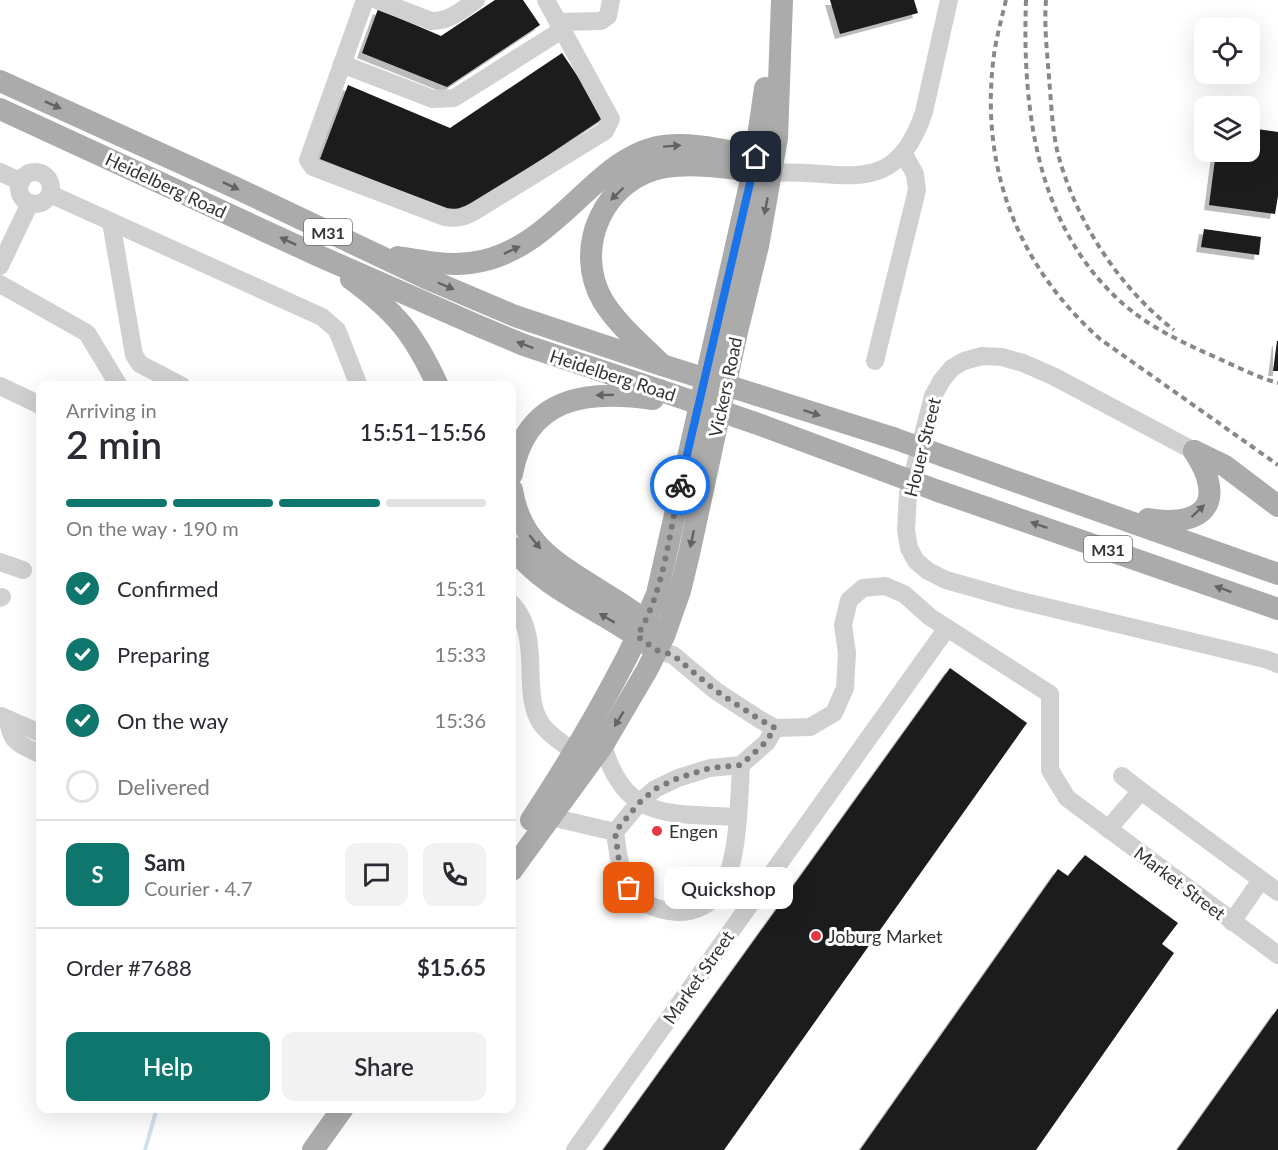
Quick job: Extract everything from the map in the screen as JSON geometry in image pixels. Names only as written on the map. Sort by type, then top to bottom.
[{"type":"main road","name":"Vickers Road","points":[[516,865],[603,745],[664,647],[687,563],[758,246],[764,165],[769,0]]},
{"type":"main road","name":"Vickers Road","points":[[516,843],[575,752],[642,629],[658,584],[744,210],[777,138],[782,0]]},
{"type":"main road","name":"Heidelberg Road","points":[[0,81],[234,186],[372,253],[515,316],[893,438],[1278,574]]},
{"type":"main road","name":"Heidelberg Road","points":[[0,110],[319,256],[524,345],[661,395],[755,423],[938,490],[1278,609]]},
{"type":"main road","points":[[705,148],[727,144],[744,135],[764,110]]},
{"type":"main road","points":[[372,253],[447,263],[469,263],[492,259],[526,243],[619,164],[651,149],[669,145],[705,148],[764,165]]},
{"type":"main road","points":[[662,365],[622,324],[601,296],[591,265],[594,229],[616,192],[642,175],[667,167],[720,168],[764,165]]},
{"type":"main road","points":[[720,168],[737,190],[744,210]]},
{"type":"main road","points":[[319,256],[373,296],[407,329],[418,345],[436,381]]},
{"type":"main road","points":[[516,458],[529,432],[551,409],[568,401],[602,395],[661,395]]},
{"type":"main road","points":[[1082,506],[1158,521],[1184,521],[1201,512],[1209,493],[1205,470],[1194,451]]},
{"type":"main road","points":[[1194,451],[1225,466],[1278,506]]},
{"type":"main road","points":[[516,507],[525,529],[542,551],[563,567],[609,595],[642,629],[664,647]]},
{"type":"main road","points":[[516,552],[530,568],[551,583],[642,629]]},
{"type":"main road","points":[[609,595],[636,597],[647,593],[658,584]]},
{"type":"main road","points":[[298,1150],[324,1113]]},
{"type":"main road","points":[[313,1150],[339,1113]]},
{"type":"street","points":[[365,0],[308,160],[313,167],[445,218],[464,217],[475,211],[605,131],[609,124],[610,119],[598,94],[546,0]]},
{"type":"street","points":[[377,0],[431,21],[440,21],[458,13],[476,0]]},
{"type":"street","points":[[342,64],[433,99],[454,98],[560,26],[601,21],[608,16],[611,0]]},
{"type":"street","points":[[764,165],[795,171],[857,176],[888,168],[903,153],[918,130],[949,0]]},
{"type":"street","points":[[874,361],[917,190],[915,174],[903,153]]},
{"type":"street","points":[[0,171],[21,182]]},
{"type":"street","points":[[28,174],[43,174],[50,182],[50,194],[40,203],[30,203],[20,192],[21,182],[28,174]]},
{"type":"street","points":[[50,194],[322,317],[337,330],[357,381]]},
{"type":"street","points":[[0,266],[30,203]]},
{"type":"street","points":[[111,222],[135,355],[140,364],[172,381]]},
{"type":"street","points":[[0,284],[84,330],[92,339],[116,381]]},
{"type":"street","name":"Houer Street","points":[[1194,451],[1053,376],[1023,363],[1002,357],[982,356],[964,361],[952,368],[933,396],[908,494],[906,530],[909,548],[916,561],[928,571],[946,580],[1013,599],[1278,664]]},
{"type":"street","points":[[0,386],[36,404]]},
{"type":"street","points":[[0,562],[23,570]]},
{"type":"street","name":"Market Street","points":[[775,728],[810,727],[834,713],[845,688],[847,653],[843,625],[849,600],[863,588],[885,586],[904,594],[930,617],[1050,694],[1050,770],[1067,798],[1278,955]]},
{"type":"street","points":[[516,609],[526,629],[537,717],[548,732],[575,752]]},
{"type":"street","name":"Market Street","points":[[575,1150],[947,628]]},
{"type":"street","points":[[664,647],[716,691],[775,728],[766,742],[741,765],[710,768],[678,778],[655,789],[639,803],[615,832],[619,861],[629,888],[640,902],[657,909],[681,912],[701,908],[718,894],[730,870],[741,765]]},
{"type":"street","points":[[4,717],[36,732]]},
{"type":"street","points":[[4,717],[12,739],[36,752]]},
{"type":"street","points":[[603,745],[614,776],[639,803],[652,809],[676,813],[737,817]]},
{"type":"street","points":[[1122,776],[1278,892]]},
{"type":"street","points":[[1108,829],[1141,791]]},
{"type":"street","points":[[551,817],[615,832]]},
{"type":"street","points":[[1232,922],[1261,880]]},
{"type":"building","points":[[495,0],[523,0],[540,25],[447,87],[362,53],[378,9],[441,36]]},
{"type":"building","points":[[830,0],[914,0],[918,13],[840,34]]},
{"type":"building","points":[[562,53],[605,117],[460,214],[320,159],[348,85],[450,128]]},
{"type":"building","points":[[1260,129],[1278,132],[1278,196],[1275,214],[1209,205],[1215,162],[1260,162]]},
{"type":"building","points":[[1204,229],[1261,237],[1259,255],[1201,247]]},
{"type":"building","points":[[1277,341],[1278,371],[1273,371]]},
{"type":"building","name":"Joburg Market","points":[[950,668],[1027,723],[724,1150],[603,1150]]},
{"type":"building","name":"Joburg Market","points":[[1085,855],[1178,923],[1162,944],[1174,953],[1036,1150],[860,1150],[1058,869],[1068,876]]},
{"type":"building","points":[[1278,1008],[1278,1150],[1177,1150]]},
{"type":"waterway","points":[[145,1150],[156,1113]]},
{"type":"railway","points":[[1006,0],[993,63],[991,103],[993,142],[1000,179],[1027,249],[1047,281],[1100,339],[1278,465]]},
{"type":"railway","points":[[1026,0],[1027,85],[1033,127],[1041,168],[1055,207],[1073,244],[1097,278],[1128,308],[1149,323],[1192,347],[1254,375],[1278,383]]},
{"type":"railway","points":[[1046,0],[1046,38],[1053,123],[1057,150],[1075,201],[1101,249],[1117,272],[1134,293],[1174,330]]},
{"type":"way so far","points":[[629,888],[619,861],[615,832],[639,803],[655,789],[678,778],[710,768],[741,765],[766,742],[775,728],[716,691],[673,655],[656,650],[637,636],[646,622],[657,594],[680,485]]},
{"type":"place","name":"Engen","points":[[657,831]]},
{"type":"place","name":"Quickshop","points":[[629,888]]},
{"type":"place","name":"Joburg Market","points":[[816,936]]},
{"type":"route","points":[[680,485],[756,157]]}]
